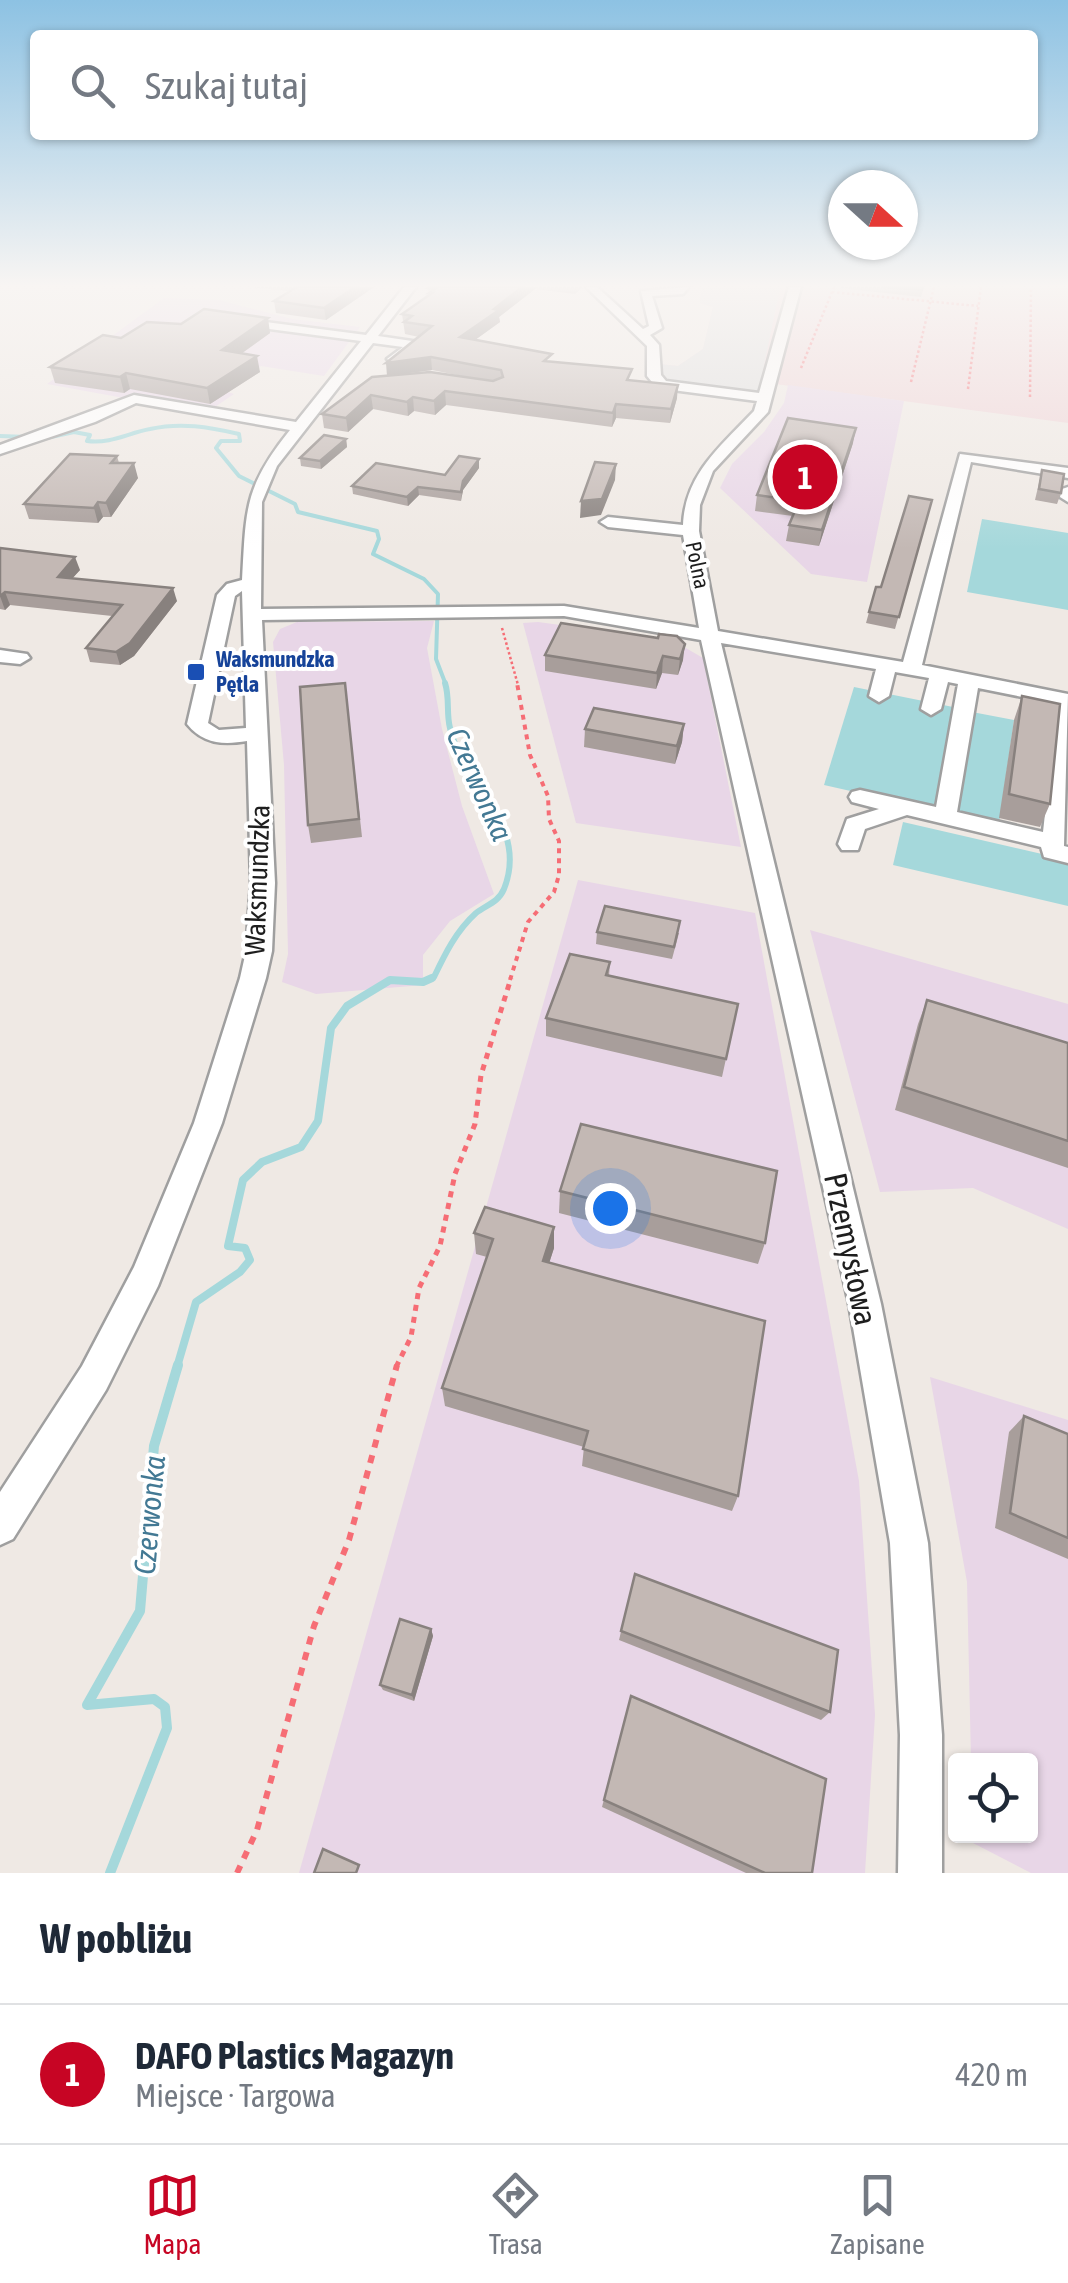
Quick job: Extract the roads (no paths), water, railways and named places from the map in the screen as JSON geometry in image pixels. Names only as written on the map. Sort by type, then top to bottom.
[{"type":"street","name":"Waksmundzka","points":[[0,1526],[94,1378],[128,1316],[191,1171],[237,1036],[258,951],[262,916],[252,515],[259,488],[299,428],[342,374]]},
{"type":"street","points":[[654,374],[662,385],[764,398],[771,374]]},
{"type":"street","points":[[339,378],[355,380]]},
{"type":"street","name":"Polna","points":[[710,636],[691,531],[695,494],[713,460],[761,412],[764,398]]},
{"type":"street","points":[[0,450],[134,400],[299,428]]},
{"type":"street","points":[[911,668],[965,458],[1068,473]]},
{"type":"street","points":[[608,522],[691,531]]},
{"type":"street","points":[[251,583],[232,588],[226,594],[197,724],[216,737],[258,733]]},
{"type":"street","points":[[253,615],[564,612],[911,668],[1068,700],[1060,848],[860,797]]},
{"type":"street","name":"Przemysłowa","points":[[710,636],[865,1304],[908,1542],[921,1735],[920,1873]]},
{"type":"street","points":[[879,696],[887,665]]},
{"type":"street","points":[[931,709],[940,674]]},
{"type":"street","points":[[944,817],[969,680]]},
{"type":"street","points":[[850,844],[854,824],[906,808]]},
{"type":"water","points":[[982,519],[1068,533],[1068,610],[967,592]]},
{"type":"water","points":[[854,687],[958,708],[939,811],[824,785]]},
{"type":"water","points":[[972,712],[1014,720],[999,824],[954,813]]},
{"type":"water","points":[[903,822],[1068,860],[1068,906],[893,865]]},
{"type":"waterway","name":"Czerwonka","points":[[42,439],[74,432],[90,435],[87,441],[104,441],[173,426],[239,434],[240,441],[221,441],[216,448],[239,476],[295,504],[298,512],[377,531],[379,539],[373,554],[424,579],[438,594],[436,659],[446,685]]},
{"type":"waterway","name":"Czerwonka","points":[[0,436],[28,437]]},
{"type":"waterway","name":"Czerwonka","points":[[426,980],[434,977],[469,920],[501,894],[510,866],[502,824],[457,748],[449,722],[445,683]]},
{"type":"waterway","name":"Czerwonka","points":[[390,980],[423,982],[432,978]]},
{"type":"waterway","name":"Czerwonka","points":[[177,1367],[196,1302],[240,1272],[250,1260],[245,1248],[228,1246],[243,1180],[262,1162],[301,1147],[318,1121],[331,1028],[347,1006],[390,980]]},
{"type":"waterway","name":"Czerwonka","points":[[390,980],[398,980]]},
{"type":"waterway","name":"Czerwonka","points":[[110,1873],[167,1728],[165,1707],[154,1699],[87,1705],[140,1611],[154,1446],[178,1365]]},
{"type":"place","name":"DAFO Plastics Magazyn","points":[[805,477]]},
{"type":"place","name":"Waksmundzka Pętla","points":[[196,672]]}]
